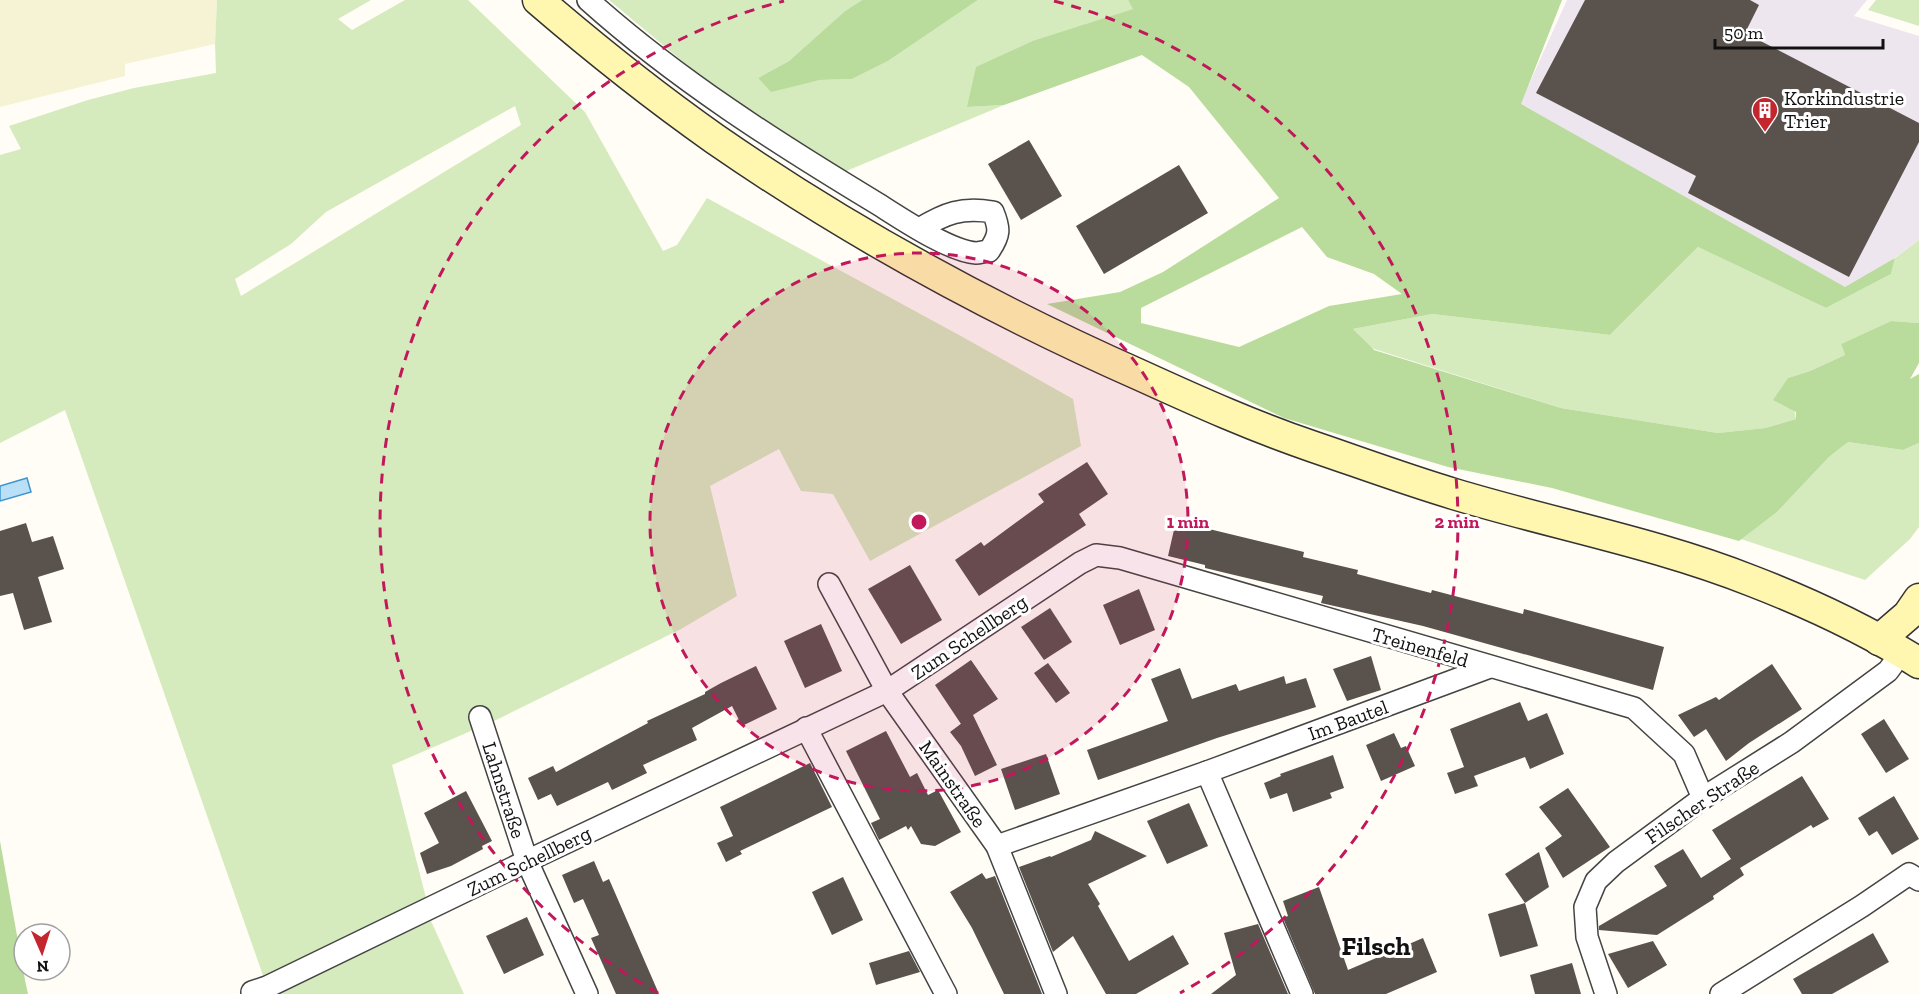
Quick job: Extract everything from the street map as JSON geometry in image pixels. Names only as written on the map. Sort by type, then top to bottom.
[{"type":"main road","points":[[538,0],[599,52],[715,139],[800,195],[891,249],[1057,339],[1210,407],[1307,445],[1455,494],[1742,577],[1905,649],[1913,607]]},
{"type":"street","points":[[588,0],[618,27],[710,96],[804,159],[918,229]]},
{"type":"street","name":"Treinenfeld","points":[[1096,555],[1120,558],[1490,668],[1634,708],[1684,754],[1703,798]]},
{"type":"street","name":"Zum Schellberg","points":[[252,992],[369,939],[527,861],[887,691],[1080,563],[1096,555]]},
{"type":"street","name":"Mainstraße","points":[[829,584],[887,691],[997,846],[1056,994]]},
{"type":"street","name":"Filscher Straße","points":[[1606,994],[1587,937],[1585,907],[1596,881],[1616,862],[1703,798],[1792,742],[1888,671],[1905,649]]},
{"type":"street","name":"Im Bautel","points":[[997,846],[1490,668]]},
{"type":"street","name":"Lahnstraße","points":[[480,717],[527,861],[587,994]]},
{"type":"street","points":[[806,728],[946,994]]},
{"type":"street","points":[[1207,772],[1302,994]]},
{"type":"street","points":[[1721,994],[1862,906],[1909,873],[1919,880]]},
{"type":"shaded area","points":[[0,0],[217,0],[215,44],[125,64],[125,76],[0,107]]},
{"type":"shaded area","name":"Korkindustrie Trier","points":[[1567,0],[1867,0],[1854,16],[1919,36],[1919,240],[1889,262],[1845,288],[1520,104]]},
{"type":"green space","points":[[217,0],[371,0],[338,19],[352,30],[405,0],[468,0],[585,112],[663,251],[677,245],[707,198],[1073,399],[1081,446],[870,561],[833,494],[801,491],[779,449],[710,486],[737,596],[681,629],[494,721],[392,765],[426,898],[267,987],[65,410],[0,443],[0,155],[21,149],[9,126],[88,100],[134,88],[216,73]],"holes":[[[515,106],[521,125],[241,296],[235,279],[291,244],[326,212]]]},
{"type":"green space","points":[[609,0],[862,0],[845,11],[789,61],[758,78],[771,91],[820,80],[852,79],[888,61],[978,0],[1128,0],[1134,9],[1035,40],[967,107],[1004,105],[844,172],[749,113],[699,75]]},
{"type":"green space","points":[[862,0],[978,0],[888,61],[852,79],[820,80],[771,92],[758,78],[789,61],[845,11]]},
{"type":"green space","points":[[1128,0],[1562,0],[1521,104],[1845,287],[1895,258],[1891,274],[1826,308],[1698,247],[1610,335],[1432,314],[1353,329],[1374,350],[1561,408],[1718,433],[1765,428],[1796,419],[1796,412],[1773,400],[1788,378],[1845,355],[1841,344],[1891,321],[1919,323],[1919,363],[1910,379],[1919,374],[1919,443],[1903,450],[1848,442],[1829,457],[1777,512],[1739,541],[1552,488],[1448,467],[1284,418],[1047,304],[1120,292],[1163,272],[1279,198],[1189,87],[1142,55],[1004,105],[967,107],[976,67],[1035,40],[1133,9]],"holes":[[[1302,227],[1327,257],[1374,274],[1402,294],[1329,306],[1239,347],[1141,323],[1141,308]]]},
{"type":"green space","points":[[1876,0],[1919,0],[1919,26],[1868,10]]},
{"type":"green space","points":[[1919,240],[1919,323],[1891,321],[1841,344],[1845,355],[1788,378],[1796,419],[1765,428],[1718,433],[1561,408],[1371,348],[1353,329],[1432,314],[1610,335],[1698,247],[1826,308],[1891,274],[1895,258]]},
{"type":"green space","points":[[1848,442],[1903,450],[1919,443],[1919,527],[1910,539],[1865,580],[1741,539],[1777,512],[1829,457]]},
{"type":"green space","points":[[0,841],[15,922],[12,922],[12,982],[25,982],[28,994],[0,994]]},
{"type":"green space","points":[[431,921],[464,994],[271,994]]},
{"type":"water","points":[[27,478],[31,492],[0,501],[0,486]]},
{"type":"building","name":"Korkindustrie Trier","points":[[1585,0],[1750,0],[1759,5],[1745,33],[1919,123],[1919,142],[1849,277],[1688,193],[1696,176],[1536,93]]},
{"type":"building","points":[[1029,140],[1062,196],[1021,220],[988,164]]},
{"type":"building","points":[[1179,165],[1208,213],[1104,274],[1076,226]]},
{"type":"building","points":[[1087,462],[1108,494],[1079,514],[1086,525],[979,596],[955,560],[981,542],[984,546],[1044,502],[1038,494]]},
{"type":"building","points":[[1176,521],[1304,552],[1303,557],[1358,570],[1357,574],[1431,593],[1432,590],[1523,614],[1524,609],[1664,647],[1653,690],[1423,626],[1321,603],[1323,596],[1205,568],[1205,565],[1168,556]]},
{"type":"building","points":[[26,523],[32,542],[53,536],[64,569],[38,577],[52,622],[24,630],[13,593],[0,596],[0,531]]},
{"type":"building","points":[[910,565],[942,620],[901,644],[868,589]]},
{"type":"building","points":[[1139,589],[1155,630],[1120,645],[1103,605]]},
{"type":"building","points":[[1050,608],[1072,642],[1044,660],[1021,627]]},
{"type":"building","points":[[821,624],[842,671],[805,688],[784,641]]},
{"type":"building","points":[[1371,656],[1381,690],[1347,701],[1333,669]]},
{"type":"building","points":[[971,660],[998,699],[973,715],[997,765],[975,776],[961,746],[950,732],[961,724],[935,685]]},
{"type":"building","points":[[1048,663],[1070,693],[1056,703],[1034,673]]},
{"type":"building","points":[[1772,664],[1802,709],[1749,743],[1726,761],[1706,729],[1694,737],[1678,715],[1716,697],[1719,700]]},
{"type":"building","points":[[756,666],[777,709],[742,726],[732,706],[692,728],[697,740],[643,765],[647,773],[612,790],[608,782],[557,806],[551,794],[538,800],[528,778],[553,766],[556,772],[648,723],[647,721],[705,694],[721,683]]},
{"type":"building","points":[[1180,668],[1192,699],[1236,684],[1239,691],[1284,676],[1286,684],[1306,678],[1316,707],[1217,738],[1098,780],[1087,750],[1168,721],[1151,679]]},
{"type":"building","points":[[1520,702],[1528,721],[1547,713],[1564,754],[1530,769],[1525,757],[1474,776],[1478,786],[1455,794],[1447,773],[1464,767],[1450,729]]},
{"type":"building","points":[[1884,719],[1909,759],[1886,773],[1861,734]]},
{"type":"building","points":[[886,731],[910,777],[917,773],[928,795],[938,790],[961,832],[935,846],[921,844],[911,826],[908,830],[906,826],[879,840],[871,823],[880,819],[846,751]]},
{"type":"building","points":[[1394,733],[1401,748],[1406,746],[1415,766],[1381,781],[1366,745]]},
{"type":"building","points":[[1046,754],[1060,794],[1015,810],[1001,769]]},
{"type":"building","points":[[1333,755],[1344,788],[1330,793],[1332,798],[1293,812],[1287,793],[1270,799],[1264,783],[1281,776],[1280,774]]},
{"type":"building","points":[[810,763],[832,807],[740,851],[742,854],[726,862],[717,843],[733,836],[720,807]]},
{"type":"building","points":[[1802,776],[1829,819],[1813,828],[1811,825],[1740,868],[1744,875],[1713,896],[1714,899],[1657,935],[1599,930],[1599,926],[1667,886],[1654,866],[1683,849],[1701,878],[1731,859],[1712,830]]},
{"type":"building","points":[[1568,788],[1610,847],[1563,878],[1545,848],[1562,836],[1539,807]]},
{"type":"building","points":[[466,791],[492,841],[482,846],[483,849],[451,866],[427,874],[420,853],[439,843],[424,813]]},
{"type":"building","points":[[1894,796],[1919,839],[1892,855],[1877,831],[1869,836],[1858,818]]},
{"type":"building","points":[[1189,803],[1208,846],[1167,864],[1147,821]]},
{"type":"building","points":[[1095,831],[1147,856],[1088,884],[1129,961],[1173,935],[1189,964],[1136,994],[1106,994],[1073,936],[1053,952],[1019,867],[1051,857],[1091,840]]},
{"type":"building","points":[[1539,852],[1549,887],[1525,903],[1505,874]]},
{"type":"building","points":[[594,861],[603,882],[609,879],[659,994],[616,994],[591,938],[599,935],[583,899],[574,903],[562,875]]},
{"type":"building","points":[[982,873],[986,879],[995,876],[1042,994],[1004,994],[972,928],[950,892]]},
{"type":"building","points":[[843,877],[863,920],[832,935],[812,892]]},
{"type":"building","points":[[1319,887],[1348,970],[1423,938],[1437,972],[1386,994],[1315,994],[1283,918],[1288,916],[1283,901]]},
{"type":"building","points":[[1525,903],[1538,946],[1500,957],[1488,914]]},
{"type":"building","points":[[527,917],[544,955],[504,974],[486,936]]},
{"type":"building","points":[[1258,924],[1288,994],[1211,994],[1236,975],[1224,933]]},
{"type":"building","points":[[1873,933],[1889,962],[1832,994],[1802,994],[1793,979]]},
{"type":"building","points":[[1653,941],[1667,965],[1628,988],[1608,954]]},
{"type":"building","points":[[909,951],[920,972],[876,985],[869,963]]},
{"type":"building","points":[[1572,963],[1581,994],[1535,994],[1530,975]]},
{"type":"place","name":"Korkindustrie Trier","points":[[1765,133]]},
{"type":"district","name":"Filsch","points":[[1376,946]]}]
